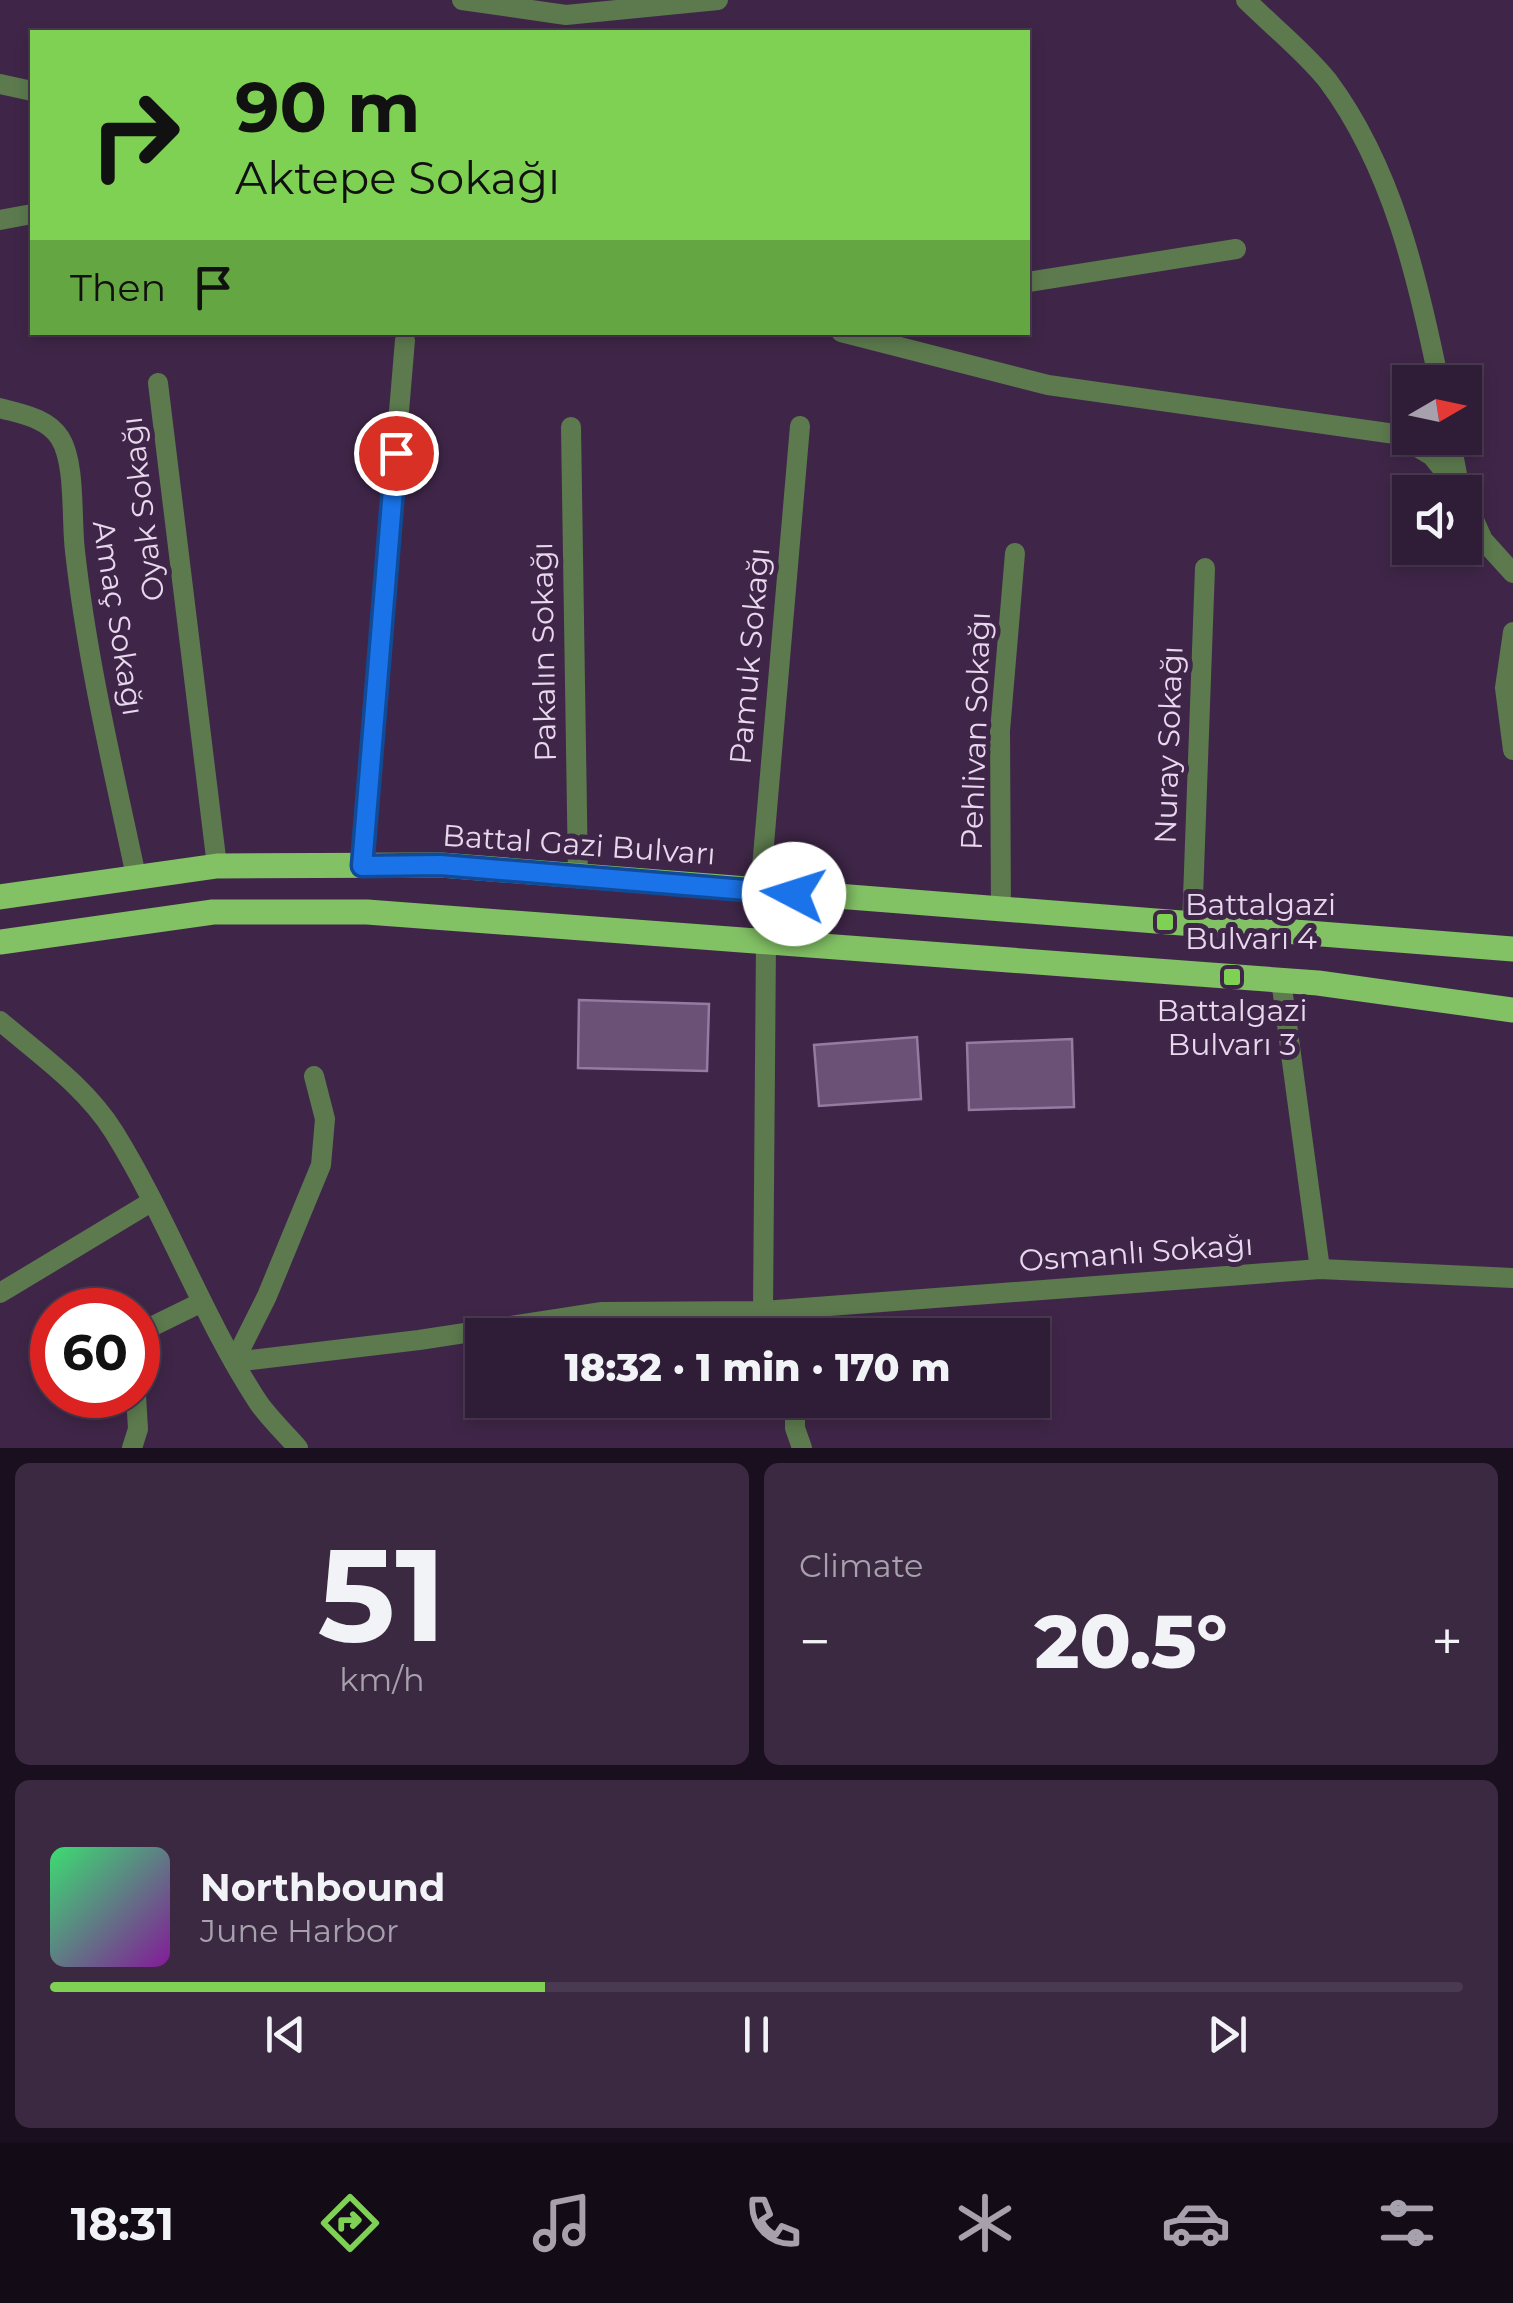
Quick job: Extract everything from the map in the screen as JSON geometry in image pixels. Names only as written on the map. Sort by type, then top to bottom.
[{"type":"main road","name":"Battal Gazi Bulvarı","points":[[0,896],[217,866],[440,865],[1513,949]]},
{"type":"main road","points":[[0,942],[213,912],[367,912],[1318,982],[1513,1010]]},
{"type":"street","points":[[462,0],[568,7],[718,0]]},
{"type":"street","points":[[1246,0],[1326,78],[1367,140],[1394,210],[1434,365]]},
{"type":"street","points":[[0,84],[30,91]]},
{"type":"street","points":[[0,220],[30,214]]},
{"type":"street","points":[[1030,282],[1236,249]]},
{"type":"street","points":[[853,335],[1048,385],[1395,434],[1432,456],[1447,475]]},
{"type":"street","points":[[362,866],[405,340]]},
{"type":"street","name":"Oyak Sokağı","points":[[158,383],[217,866]]},
{"type":"street","name":"Amaç Sokağı","points":[[0,408],[44,422],[62,440],[67,453],[75,552],[102,715],[136,876]]},
{"type":"street","name":"Pakalın Sokağı","points":[[570,426],[578,876]]},
{"type":"street","name":"Pamuk Sokağı","points":[[760,891],[800,426]]},
{"type":"street","points":[[1482,538],[1513,573]]},
{"type":"street","name":"Pehlivan Sokağı","points":[[1001,910],[1000,732],[1015,553]]},
{"type":"street","name":"Nuray Sokağı","points":[[1192,925],[1205,568]]},
{"type":"street","points":[[1513,632],[1505,688],[1513,750]]},
{"type":"street","points":[[764,1311],[766,942]]},
{"type":"street","points":[[1281,980],[1320,1269]]},
{"type":"street","points":[[0,1020],[75,1085],[113,1130],[234,1362],[260,1405],[298,1448]]},
{"type":"street","points":[[234,1362],[267,1296],[321,1164],[325,1120],[314,1076]]},
{"type":"street","points":[[0,1293],[151,1202]]},
{"type":"street","name":"Osmanlı Sokağı","points":[[234,1362],[419,1340],[602,1312],[764,1311],[1320,1269],[1513,1278]]},
{"type":"street","points":[[160,1323],[200,1302]]},
{"type":"street","points":[[794,1309],[794,1318]]},
{"type":"street","points":[[132,1448],[137,1418]]},
{"type":"street","points":[[796,1418],[802,1448]]},
{"type":"building","points":[[579,1000],[709,1004],[707,1071],[578,1068]]},
{"type":"building","points":[[917,1037],[921,1099],[819,1106],[814,1045]]},
{"type":"building","points":[[1072,1039],[1074,1107],[969,1110],[967,1043]]},
{"type":"place","name":"Battalgazi Bulvarı 4","points":[[1165,922]]},
{"type":"place","name":"Battalgazi Bulvarı 3","points":[[1232,977]]},
{"type":"route","points":[[396,453],[362,866],[440,865],[794,894]]}]
